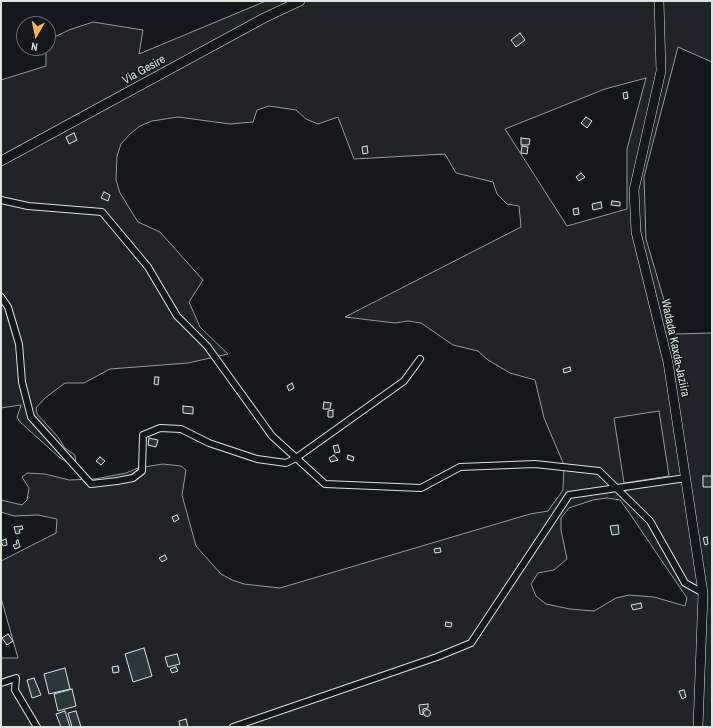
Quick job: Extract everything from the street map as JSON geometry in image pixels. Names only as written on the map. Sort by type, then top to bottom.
[{"type":"street","name":"Via Gesire","points":[[1,161],[264,18],[300,1]]},
{"type":"street","name":"Wadada Kaxda-Jaziira","points":[[659,1],[661,71],[634,190],[636,232],[668,362],[703,593],[698,727]]},
{"type":"street","points":[[1,200],[28,206],[102,212],[148,267],[177,316],[207,346],[272,436],[325,484],[421,488],[460,467],[535,464],[599,471],[620,489],[650,521],[685,583],[703,593]]},
{"type":"street","points":[[1,297],[8,307],[19,344],[22,382],[31,418],[91,484],[128,479],[142,471],[143,435],[160,428],[181,429],[209,443],[257,459],[286,463],[296,458],[404,381],[420,359]]},
{"type":"street","points":[[233,727],[437,658],[471,643],[569,495],[620,489],[686,478]]},
{"type":"street","points":[[1,682],[16,678],[15,690],[37,727]]},
{"type":"shaded area","points":[[266,1],[712,1],[712,62],[678,47],[644,177],[646,239],[674,334],[712,333],[712,727],[1,727],[1,658],[18,658],[1,598],[1,561],[56,533],[57,519],[38,515],[14,516],[1,512],[1,500],[22,505],[27,500],[29,488],[22,477],[27,473],[45,474],[69,480],[95,479],[126,473],[138,468],[163,464],[181,466],[186,470],[182,495],[196,546],[221,574],[232,580],[244,584],[280,588],[530,514],[548,511],[563,490],[564,465],[544,418],[535,380],[510,373],[488,360],[478,351],[453,345],[421,323],[408,321],[395,323],[345,317],[521,227],[519,206],[507,204],[497,194],[493,182],[456,173],[445,154],[354,159],[338,117],[318,124],[306,119],[296,110],[269,106],[257,110],[253,122],[230,124],[178,117],[152,121],[140,126],[130,134],[121,144],[117,156],[116,180],[120,193],[138,222],[160,232],[203,280],[189,302],[200,327],[228,354],[188,363],[110,369],[84,383],[65,383],[45,398],[36,408],[37,414],[58,437],[65,448],[75,455],[76,464],[70,464],[59,457],[20,422],[17,417],[21,405],[1,408],[1,80],[46,66],[46,56],[56,56],[56,36],[69,30],[93,22],[143,30],[139,54]],"holes":[[[646,78],[627,149],[627,209],[567,226],[505,129],[605,89]],[[659,411],[669,476],[624,483],[614,418]],[[607,498],[620,500],[628,511],[687,598],[685,606],[654,597],[629,595],[616,598],[594,611],[570,609],[546,604],[536,596],[531,584],[538,573],[554,570],[567,559],[561,530],[561,518],[569,508],[593,500]]]},
{"type":"building","points":[[520,33],[525,40],[516,47],[511,40]]},
{"type":"building","points":[[627,92],[628,98],[624,99],[623,93]]},
{"type":"building","points":[[586,117],[592,121],[587,128],[581,123]]},
{"type":"building","points":[[74,133],[77,140],[69,144],[66,137]]},
{"type":"building","points":[[521,138],[530,139],[529,145],[521,145]]},
{"type":"building","points":[[367,146],[368,153],[363,154],[362,147]]},
{"type":"building","points":[[522,146],[528,147],[527,154],[521,153]]},
{"type":"building","points":[[581,173],[585,177],[579,181],[576,177]]},
{"type":"building","points":[[104,192],[110,195],[108,201],[101,198]]},
{"type":"building","points":[[612,201],[620,202],[620,206],[611,205]]},
{"type":"building","points":[[601,202],[602,208],[593,210],[592,204]]},
{"type":"building","points":[[578,208],[579,214],[574,215],[573,209]]},
{"type":"building","points":[[570,367],[571,371],[564,373],[563,369]]},
{"type":"building","points":[[155,377],[159,377],[158,385],[154,384]]},
{"type":"building","points":[[292,383],[294,388],[289,391],[287,386]]},
{"type":"building","points":[[324,402],[331,403],[330,409],[323,409]]},
{"type":"building","points":[[183,406],[193,407],[193,414],[183,413]]},
{"type":"building","points":[[333,410],[333,417],[328,417],[328,411]]},
{"type":"building","points":[[149,438],[158,440],[156,447],[148,445]]},
{"type":"building","points":[[338,445],[340,452],[335,453],[333,446]]},
{"type":"building","points":[[334,455],[338,460],[331,462],[329,458]]},
{"type":"building","points":[[348,455],[354,457],[353,461],[347,459]]},
{"type":"building","points":[[100,457],[105,461],[101,465],[96,461]]},
{"type":"building","points":[[703,476],[712,476],[712,487],[703,487]]},
{"type":"building","points":[[177,515],[179,519],[174,522],[172,517]]},
{"type":"building","points":[[618,525],[619,534],[612,535],[610,526]]},
{"type":"building","points":[[22,526],[23,529],[19,530],[20,533],[16,534],[14,527]]},
{"type":"building","points":[[707,537],[708,544],[705,545],[703,538]]},
{"type":"building","points":[[6,539],[7,545],[3,546],[1,541]]},
{"type":"building","points":[[18,540],[20,547],[15,549],[13,545],[17,544],[16,541]]},
{"type":"building","points":[[440,548],[441,552],[435,553],[434,549]]},
{"type":"building","points":[[165,555],[167,559],[162,562],[159,558]]},
{"type":"building","points":[[641,603],[642,608],[633,610],[631,605]]},
{"type":"building","points":[[446,622],[452,623],[451,627],[445,626]]},
{"type":"building","points":[[8,634],[13,641],[7,645],[2,638]]},
{"type":"building","points":[[144,648],[152,676],[133,682],[125,654]]},
{"type":"building","points":[[177,654],[180,664],[168,667],[165,657]]},
{"type":"building","points":[[118,666],[119,672],[113,673],[112,667]]},
{"type":"building","points":[[176,667],[178,671],[172,673],[170,669]]},
{"type":"building","points":[[65,668],[70,689],[49,694],[44,674]]},
{"type":"building","points":[[34,678],[41,695],[32,698],[27,680]]},
{"type":"building","points":[[72,689],[76,706],[58,711],[54,694]]},
{"type":"building","points":[[684,690],[686,697],[682,699],[679,691]]},
{"type":"building","points":[[428,704],[428,708],[423,709],[423,715],[420,714],[419,705]]},
{"type":"building","points":[[427,710],[430,713],[427,716],[424,713]]},
{"type":"building","points":[[65,711],[70,727],[61,727],[56,714]]},
{"type":"building","points":[[76,711],[81,727],[72,727],[68,713]]},
{"type":"building","points":[[186,719],[188,727],[180,727],[179,721]]}]
